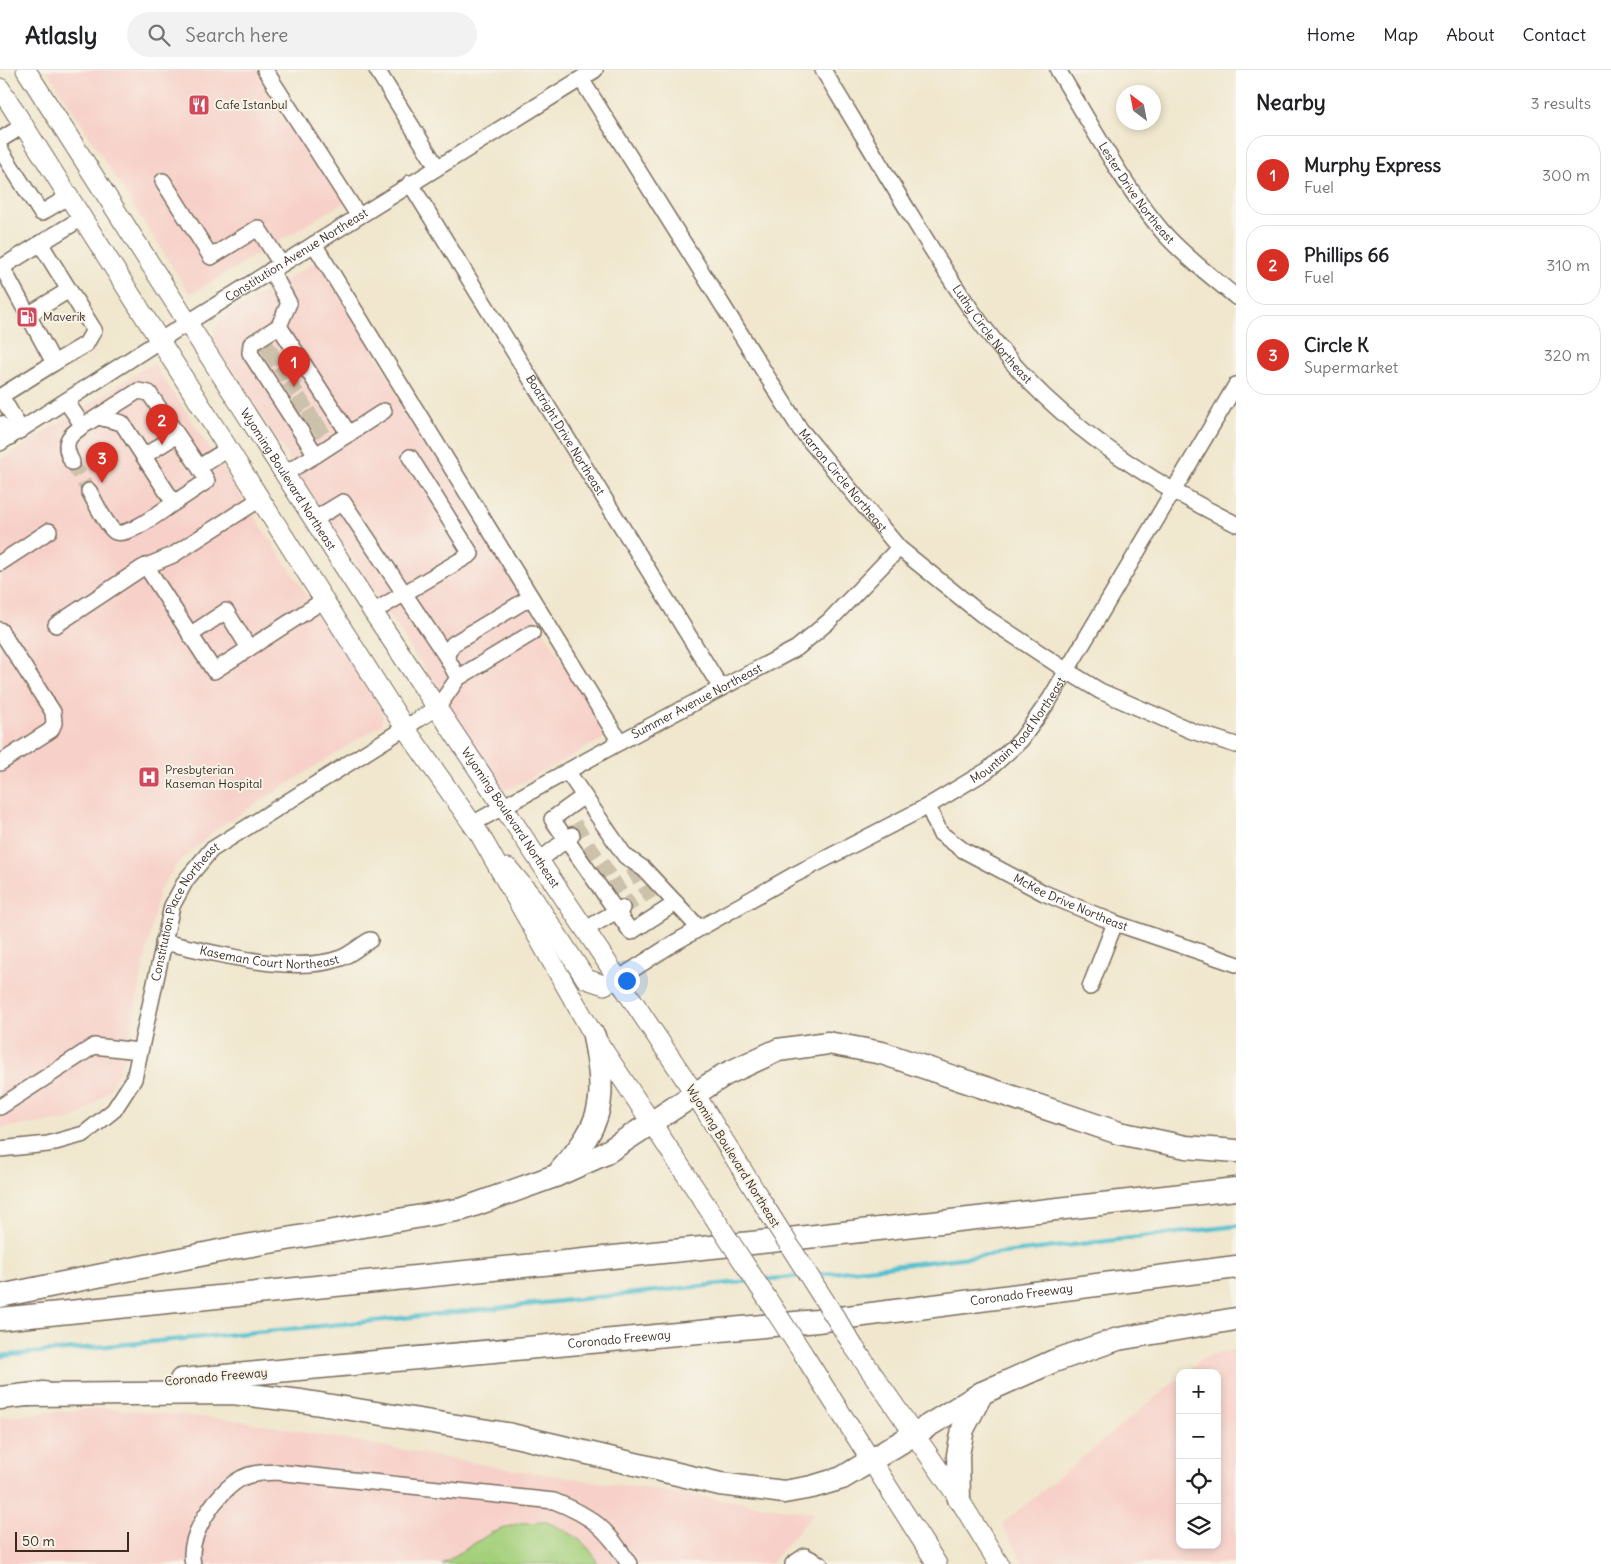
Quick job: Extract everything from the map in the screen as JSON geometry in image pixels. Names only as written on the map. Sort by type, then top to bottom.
[{"type":"highway","points":[[555,1176],[580,1149],[596,1122],[602,1096],[594,1036]]},
{"type":"highway","points":[[0,1296],[234,1248],[463,1209],[555,1176],[604,1154],[724,1075],[778,1050],[828,1043],[882,1053],[1118,1133],[1186,1147],[1236,1150]]},
{"type":"highway","points":[[0,1320],[762,1242],[1236,1189]]},
{"type":"highway","name":"Coronado Freeway","points":[[0,1398],[817,1321],[1236,1267]]},
{"type":"highway","points":[[29,1395],[232,1393],[301,1401],[507,1434],[720,1484],[784,1492],[812,1487],[842,1478],[982,1393],[1054,1361],[1118,1339],[1236,1319]]},
{"type":"highway","points":[[959,1498],[958,1455],[963,1428],[982,1393]]},
{"type":"main road","name":"Wyoming Boulevard Northeast","points":[[26,70],[373,612],[504,805],[695,1094],[854,1346],[959,1498],[999,1564]]},
{"type":"main road","points":[[0,88],[405,728],[476,830],[594,1036],[802,1352],[937,1564]]},
{"type":"main road","points":[[476,830],[533,898],[586,979],[604,985],[618,979]]},
{"type":"street","points":[[265,70],[358,215]]},
{"type":"street","points":[[377,70],[437,167]]},
{"type":"street","name":"Constitution Avenue Northeast","points":[[10,436],[358,215],[595,70]]},
{"type":"street","name":"Luthy Circle Northeast","points":[[823,70],[955,288],[1013,363],[1045,397],[1086,433],[1172,491],[1236,524]]},
{"type":"street","name":"Lester Drive Northeast","points":[[1058,70],[1138,200],[1163,231],[1188,257],[1236,297]]},
{"type":"street","name":"Marron Circle Northeast","points":[[581,79],[800,429],[899,548],[981,614],[1100,691],[1176,724],[1236,745]]},
{"type":"street","points":[[0,140],[24,126]]},
{"type":"street","points":[[0,149],[41,213],[68,196]]},
{"type":"street","points":[[163,181],[211,256],[258,228],[276,267],[289,303],[283,340],[329,414],[349,434]]},
{"type":"street","name":"Boatright Drive Northeast","points":[[410,183],[721,688]]},
{"type":"street","points":[[54,363],[2,267],[82,218]]},
{"type":"street","points":[[10,436],[2,396],[86,344],[94,330],[40,243]]},
{"type":"street","points":[[314,244],[620,742]]},
{"type":"street","points":[[28,315],[69,290]]},
{"type":"street","points":[[283,340],[251,344],[305,429],[316,455]]},
{"type":"street","name":"Mountain Road Northeast","points":[[618,979],[674,943],[792,876],[928,806],[988,770],[1021,740],[1050,699],[1236,386]]},
{"type":"street","points":[[72,462],[66,452],[66,444],[72,433],[138,391],[149,392],[207,482],[130,531],[121,534],[113,531],[89,491]]},
{"type":"street","points":[[66,400],[83,426]]},
{"type":"street","points":[[285,473],[384,411]]},
{"type":"street","points":[[98,417],[122,422],[174,503]]},
{"type":"street","points":[[0,424],[10,436]]},
{"type":"street","points":[[144,456],[177,435]]},
{"type":"street","points":[[199,467],[228,449]]},
{"type":"street","points":[[373,612],[471,554],[410,458]]},
{"type":"street","points":[[56,625],[146,566],[173,556],[260,499]]},
{"type":"street","points":[[315,519],[343,502],[446,656],[458,678]]},
{"type":"street","points":[[0,563],[49,531]]},
{"type":"street","name":"Summer Avenue Northeast","points":[[476,830],[504,805],[797,648],[829,621],[899,548]]},
{"type":"street","points":[[146,566],[214,671],[324,600]]},
{"type":"street","points":[[446,656],[453,644],[531,597]]},
{"type":"street","points":[[190,635],[226,612],[250,648]]},
{"type":"street","points":[[0,630],[52,712],[54,723],[50,730],[0,763]]},
{"type":"street","points":[[438,707],[458,678],[532,633]]},
{"type":"street","name":"Constitution Place Northeast","points":[[0,1149],[48,1144],[84,1134],[114,1110],[134,1079],[172,906],[182,886],[211,850],[438,707]]},
{"type":"street","points":[[567,771],[584,796],[592,821],[619,860],[642,870],[656,888],[676,903],[700,928]]},
{"type":"street","points":[[584,796],[552,819],[569,837],[583,857],[619,910],[631,932],[676,903]]},
{"type":"street","name":"McKee Drive Northeast","points":[[928,806],[940,832],[963,850],[1044,893],[1115,923],[1236,964]]},
{"type":"street","points":[[540,860],[550,854],[569,837]]},
{"type":"street","points":[[586,930],[619,910]]},
{"type":"street","points":[[1090,987],[1115,923]]},
{"type":"street","name":"Kaseman Court Northeast","points":[[163,942],[271,964],[315,962],[341,958],[370,940]]},
{"type":"street","points":[[0,1107],[94,1046],[139,1051]]},
{"type":"street","points":[[193,1564],[194,1541],[202,1521],[228,1486],[254,1473],[276,1472],[554,1501],[584,1513],[605,1531],[629,1564]]},
{"type":"street","points":[[799,1560],[820,1564]]},
{"type":"shaded area","points":[[47,70],[273,70],[353,197],[193,293],[189,293]]},
{"type":"shaded area","points":[[318,260],[608,736],[510,789],[503,789],[498,784],[216,345],[214,337],[217,325],[222,318]]},
{"type":"shaded area","name":"Presbyterian Kaseman Hospital","points":[[154,364],[376,700],[383,715],[382,724],[215,830],[177,864],[159,891],[125,1057],[110,1089],[88,1110],[70,1120],[0,1128],[0,461],[148,366]]},
{"type":"shaded area","points":[[1236,1349],[1236,1564],[1024,1564],[1002,1524],[1176,1380],[1176,1549],[1221,1549],[1221,1369],[1190,1369],[1206,1356]]},
{"type":"shaded area","points":[[99,1408],[237,1420],[509,1469],[814,1513],[770,1564],[0,1564],[0,1417]]},
{"type":"green space","points":[[547,1522],[577,1538],[589,1549],[598,1564],[442,1564],[491,1533],[519,1523]]},
{"type":"waterway","points":[[815,1275],[1236,1226]]},
{"type":"waterway","points":[[761,1280],[803,1276]]},
{"type":"waterway","points":[[0,1356],[374,1321],[750,1281]]},
{"type":"tunnel","points":[[261,351],[275,342]]},
{"type":"tunnel","points":[[267,361],[282,352]]},
{"type":"tunnel","points":[[277,376],[291,367]]},
{"type":"tunnel","points":[[287,392],[301,382]]},
{"type":"tunnel","points":[[296,407],[311,398]]},
{"type":"tunnel","points":[[305,421],[320,412]]},
{"type":"tunnel","points":[[313,432],[327,423]]},
{"type":"tunnel","points":[[72,462],[89,491]]},
{"type":"tunnel","points":[[572,834],[586,825]]},
{"type":"tunnel","points":[[586,855],[600,845]]},
{"type":"tunnel","points":[[599,873],[613,864]]},
{"type":"tunnel","points":[[610,890],[640,872]]},
{"type":"tunnel","points":[[622,908],[652,890]]},
{"type":"place","name":"Cafe Istanbul","points":[[199,105]]},
{"type":"place","name":"Maverik","points":[[27,317]]},
{"type":"place","name":"Murphy Express","points":[[294,387]]},
{"type":"place","name":"Phillips 66","points":[[162,445]]},
{"type":"place","name":"Circle K","points":[[102,483]]},
{"type":"place","name":"Presbyterian Kaseman Hospital","points":[[149,777]]}]
